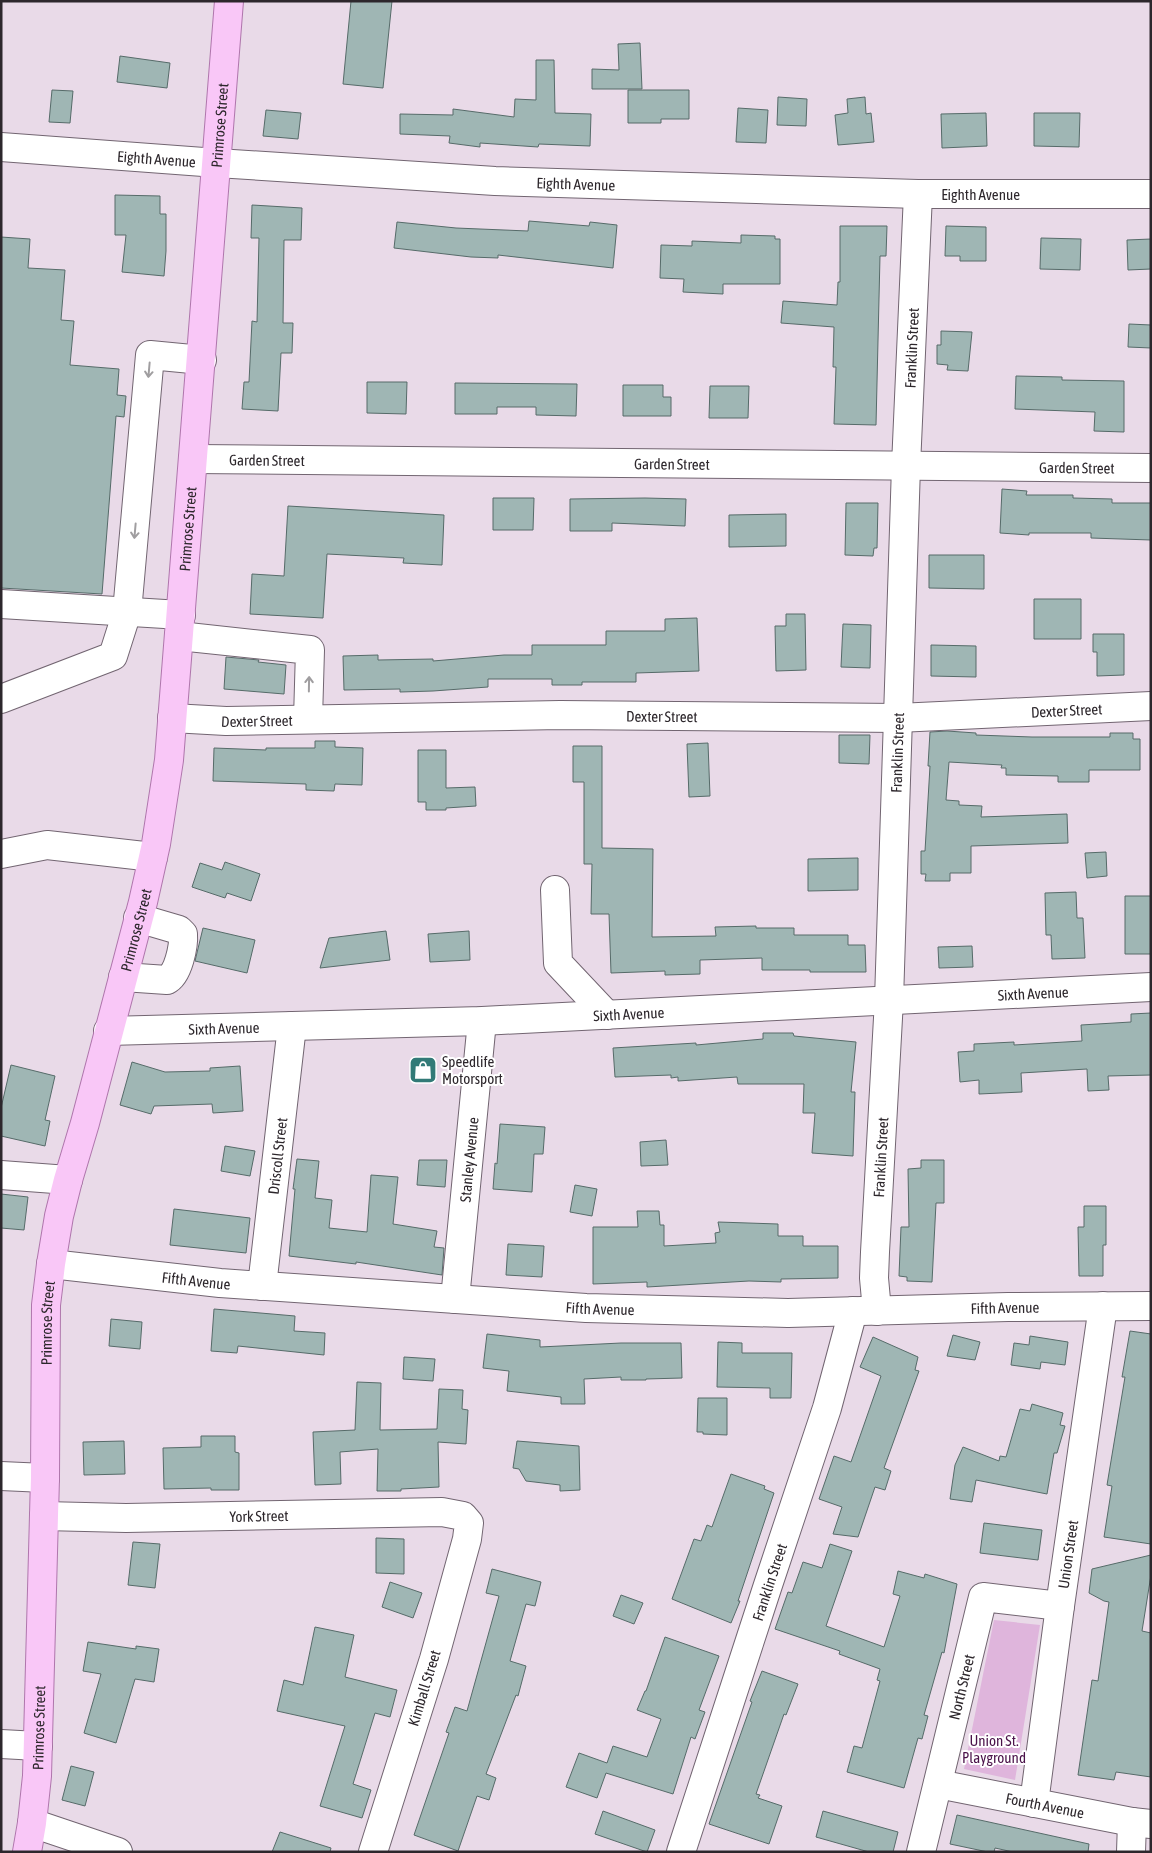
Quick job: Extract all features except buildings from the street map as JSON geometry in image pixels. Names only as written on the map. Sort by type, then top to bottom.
[{"type":"main road","name":"Primrose Street","points":[[27,1852],[32,1823],[38,1746],[45,1478],[46,1305],[59,1216],[85,1123],[153,857],[170,760],[230,1]]},
{"type":"street","name":"Eighth Avenue","points":[[1,146],[217,163],[495,181],[918,194],[1151,194]]},
{"type":"street","name":"Franklin Street","points":[[682,1852],[768,1584],[827,1408],[865,1311],[874,1278],[890,1000],[906,466],[918,194]]},
{"type":"street","points":[[1,699],[113,656],[128,612],[150,355],[202,360]]},
{"type":"street","name":"Garden Street","points":[[194,459],[1151,468]]},
{"type":"street","points":[[1,604],[128,612],[180,626],[310,650],[308,719]]},
{"type":"street","name":"Dexter Street","points":[[172,718],[226,721],[560,715],[898,718],[1151,706]]},
{"type":"street","points":[[1,854],[47,845],[153,857]]},
{"type":"street","points":[[555,890],[558,963],[607,1015]]},
{"type":"street","points":[[123,976],[167,980],[172,978],[176,972],[183,934],[178,930],[138,918]]},
{"type":"street","name":"Sixth Avenue","points":[[108,1031],[482,1021],[1151,987]]},
{"type":"street","name":"Stanley Avenue","points":[[455,1299],[482,1021]]},
{"type":"street","name":"Driscoll Street","points":[[262,1286],[292,1026]]},
{"type":"street","points":[[1,1175],[68,1180]]},
{"type":"street","name":"Fifth Avenue","points":[[51,1264],[220,1283],[586,1308],[788,1313],[1151,1306]]},
{"type":"street","name":"Union Street","points":[[1034,1803],[1103,1306]]},
{"type":"street","points":[[1,1476],[45,1478]]},
{"type":"street","name":"York Street","points":[[44,1516],[126,1518],[442,1512],[463,1516],[469,1523]]},
{"type":"street","name":"Kimball Street","points":[[373,1852],[434,1659],[467,1539],[469,1523]]},
{"type":"street","name":"North Street","points":[[921,1852],[983,1597],[1060,1606]]},
{"type":"street","points":[[1,1744],[38,1746]]},
{"type":"street","name":"Fourth Avenue","points":[[938,1784],[1141,1823]]},
{"type":"street","points":[[32,1823],[118,1852]]},
{"type":"street","points":[[1131,1852],[1141,1823]]},
{"type":"green space","name":"Union St. Playground","points":[[994,1620],[1040,1625],[1015,1780],[964,1769]]},
{"type":"place","name":"Speedlife Motorsport","points":[[423,1070]]}]
